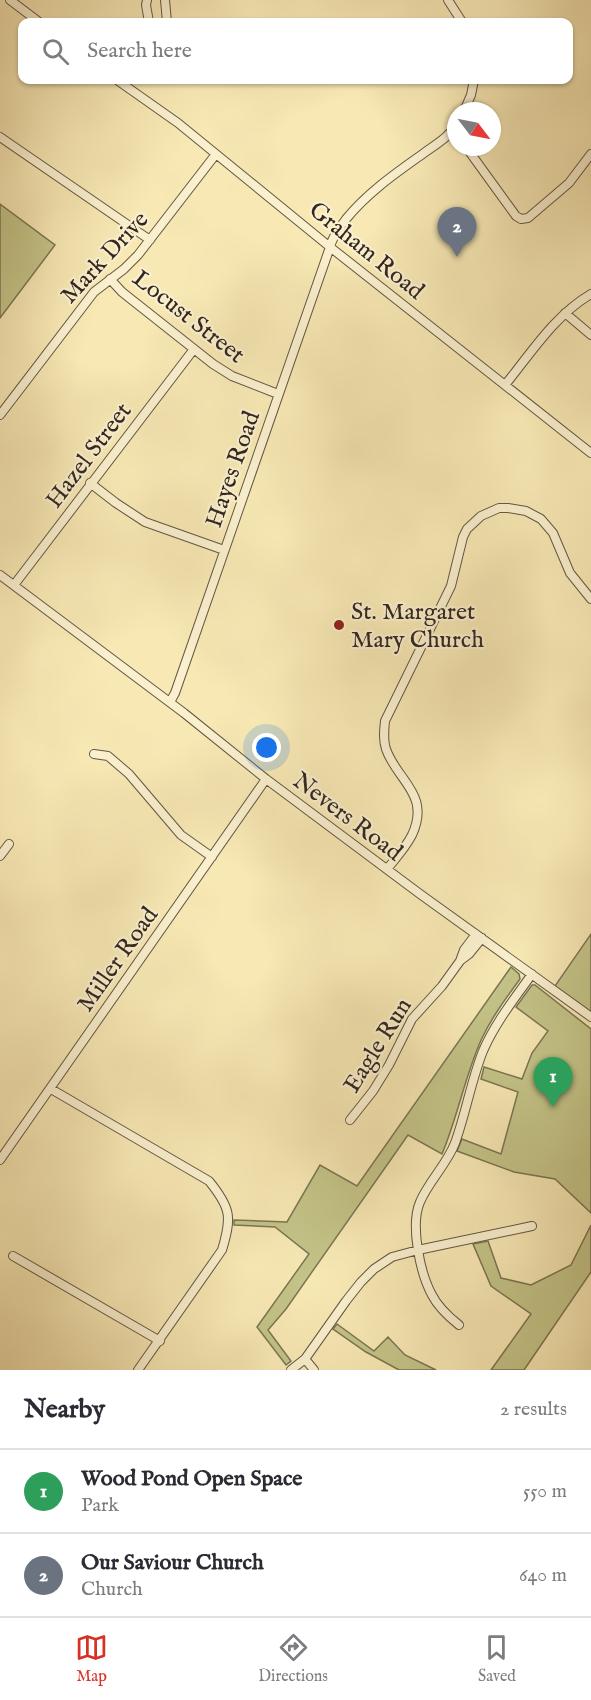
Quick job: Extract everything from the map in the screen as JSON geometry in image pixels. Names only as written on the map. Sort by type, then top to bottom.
[{"type":"street","points":[[10,0],[34,18]]},
{"type":"street","points":[[147,0],[148,18]]},
{"type":"street","points":[[165,0],[167,18]]},
{"type":"street","points":[[448,0],[459,18]]},
{"type":"street","name":"Graham Road","points":[[123,84],[178,123],[330,247],[591,453]]},
{"type":"street","points":[[468,102],[473,84]]},
{"type":"street","name":"Hayes Road","points":[[170,702],[332,237],[372,191],[447,136]]},
{"type":"street","points":[[0,137],[150,240]]},
{"type":"street","name":"Mark Drive","points":[[0,415],[94,292],[124,269],[150,240],[216,154]]},
{"type":"street","points":[[473,156],[516,216],[521,219],[528,218],[569,183],[591,154]]},
{"type":"street","name":"Locust Street","points":[[110,279],[122,292],[232,376],[279,394]]},
{"type":"street","points":[[505,385],[565,313],[578,301],[591,294]]},
{"type":"street","points":[[565,313],[591,335]]},
{"type":"street","name":"Hazel Street","points":[[14,585],[194,349]]},
{"type":"street","points":[[90,483],[145,522],[224,550]]},
{"type":"street","points":[[387,869],[414,832],[417,813],[414,794],[386,750],[385,721],[451,586],[462,537],[467,529],[481,516],[499,508],[517,508],[535,515],[553,533],[570,573],[591,599]]},
{"type":"street","name":"Nevers Road","points":[[0,575],[170,702],[266,780],[591,1017]]},
{"type":"street","points":[[94,754],[108,756],[129,774],[181,835],[212,857]]},
{"type":"street","name":"Miller Road","points":[[0,1160],[266,780]]},
{"type":"street","points":[[0,856],[9,844]]},
{"type":"street","name":"Eagle Run","points":[[350,1120],[373,1091],[389,1065],[412,1019],[442,986],[460,961],[464,950],[479,936]]},
{"type":"street","points":[[459,1325],[443,1311],[432,1296],[424,1276],[415,1225],[419,1204],[453,1147],[476,1071],[492,1032],[532,974]]},
{"type":"street","points":[[51,1089],[209,1180],[226,1204],[229,1216],[222,1250],[138,1370]]},
{"type":"street","points":[[291,1370],[305,1359],[361,1282],[374,1269],[392,1257],[532,1226]]},
{"type":"street","points":[[13,1256],[160,1341]]},
{"type":"street","points":[[305,1359],[314,1370]]},
{"type":"green space","points":[[0,204],[55,245],[0,318]]},
{"type":"green space","points":[[591,934],[591,1013],[555,986]]},
{"type":"green space","points":[[511,967],[519,974],[520,979],[482,1038],[442,1154],[408,1135],[286,1309],[268,1330],[291,1361],[286,1365],[257,1327],[309,1254],[275,1227],[234,1225],[234,1220],[287,1222],[320,1165],[357,1186]]},
{"type":"green space","points":[[532,985],[591,1029],[591,1213],[555,1179],[514,1172],[457,1151],[462,1139],[501,1154],[518,1092],[481,1079],[484,1067],[522,1079],[532,1053],[548,1031],[516,1007]]},
{"type":"green space","points":[[591,1225],[591,1272],[524,1370],[491,1370],[531,1314],[491,1286],[473,1244],[488,1241],[501,1278],[531,1285],[571,1265]]},
{"type":"green space","points":[[337,1324],[374,1351],[388,1337],[405,1355],[436,1370],[399,1370],[366,1352],[333,1329]]},
{"type":"place","name":"Our Saviour Church","points":[[457,257]]},
{"type":"place","name":"St. Margaret Mary Church","points":[[339,625]]},
{"type":"place","name":"Wood Pond Open Space","points":[[553,1107]]}]
